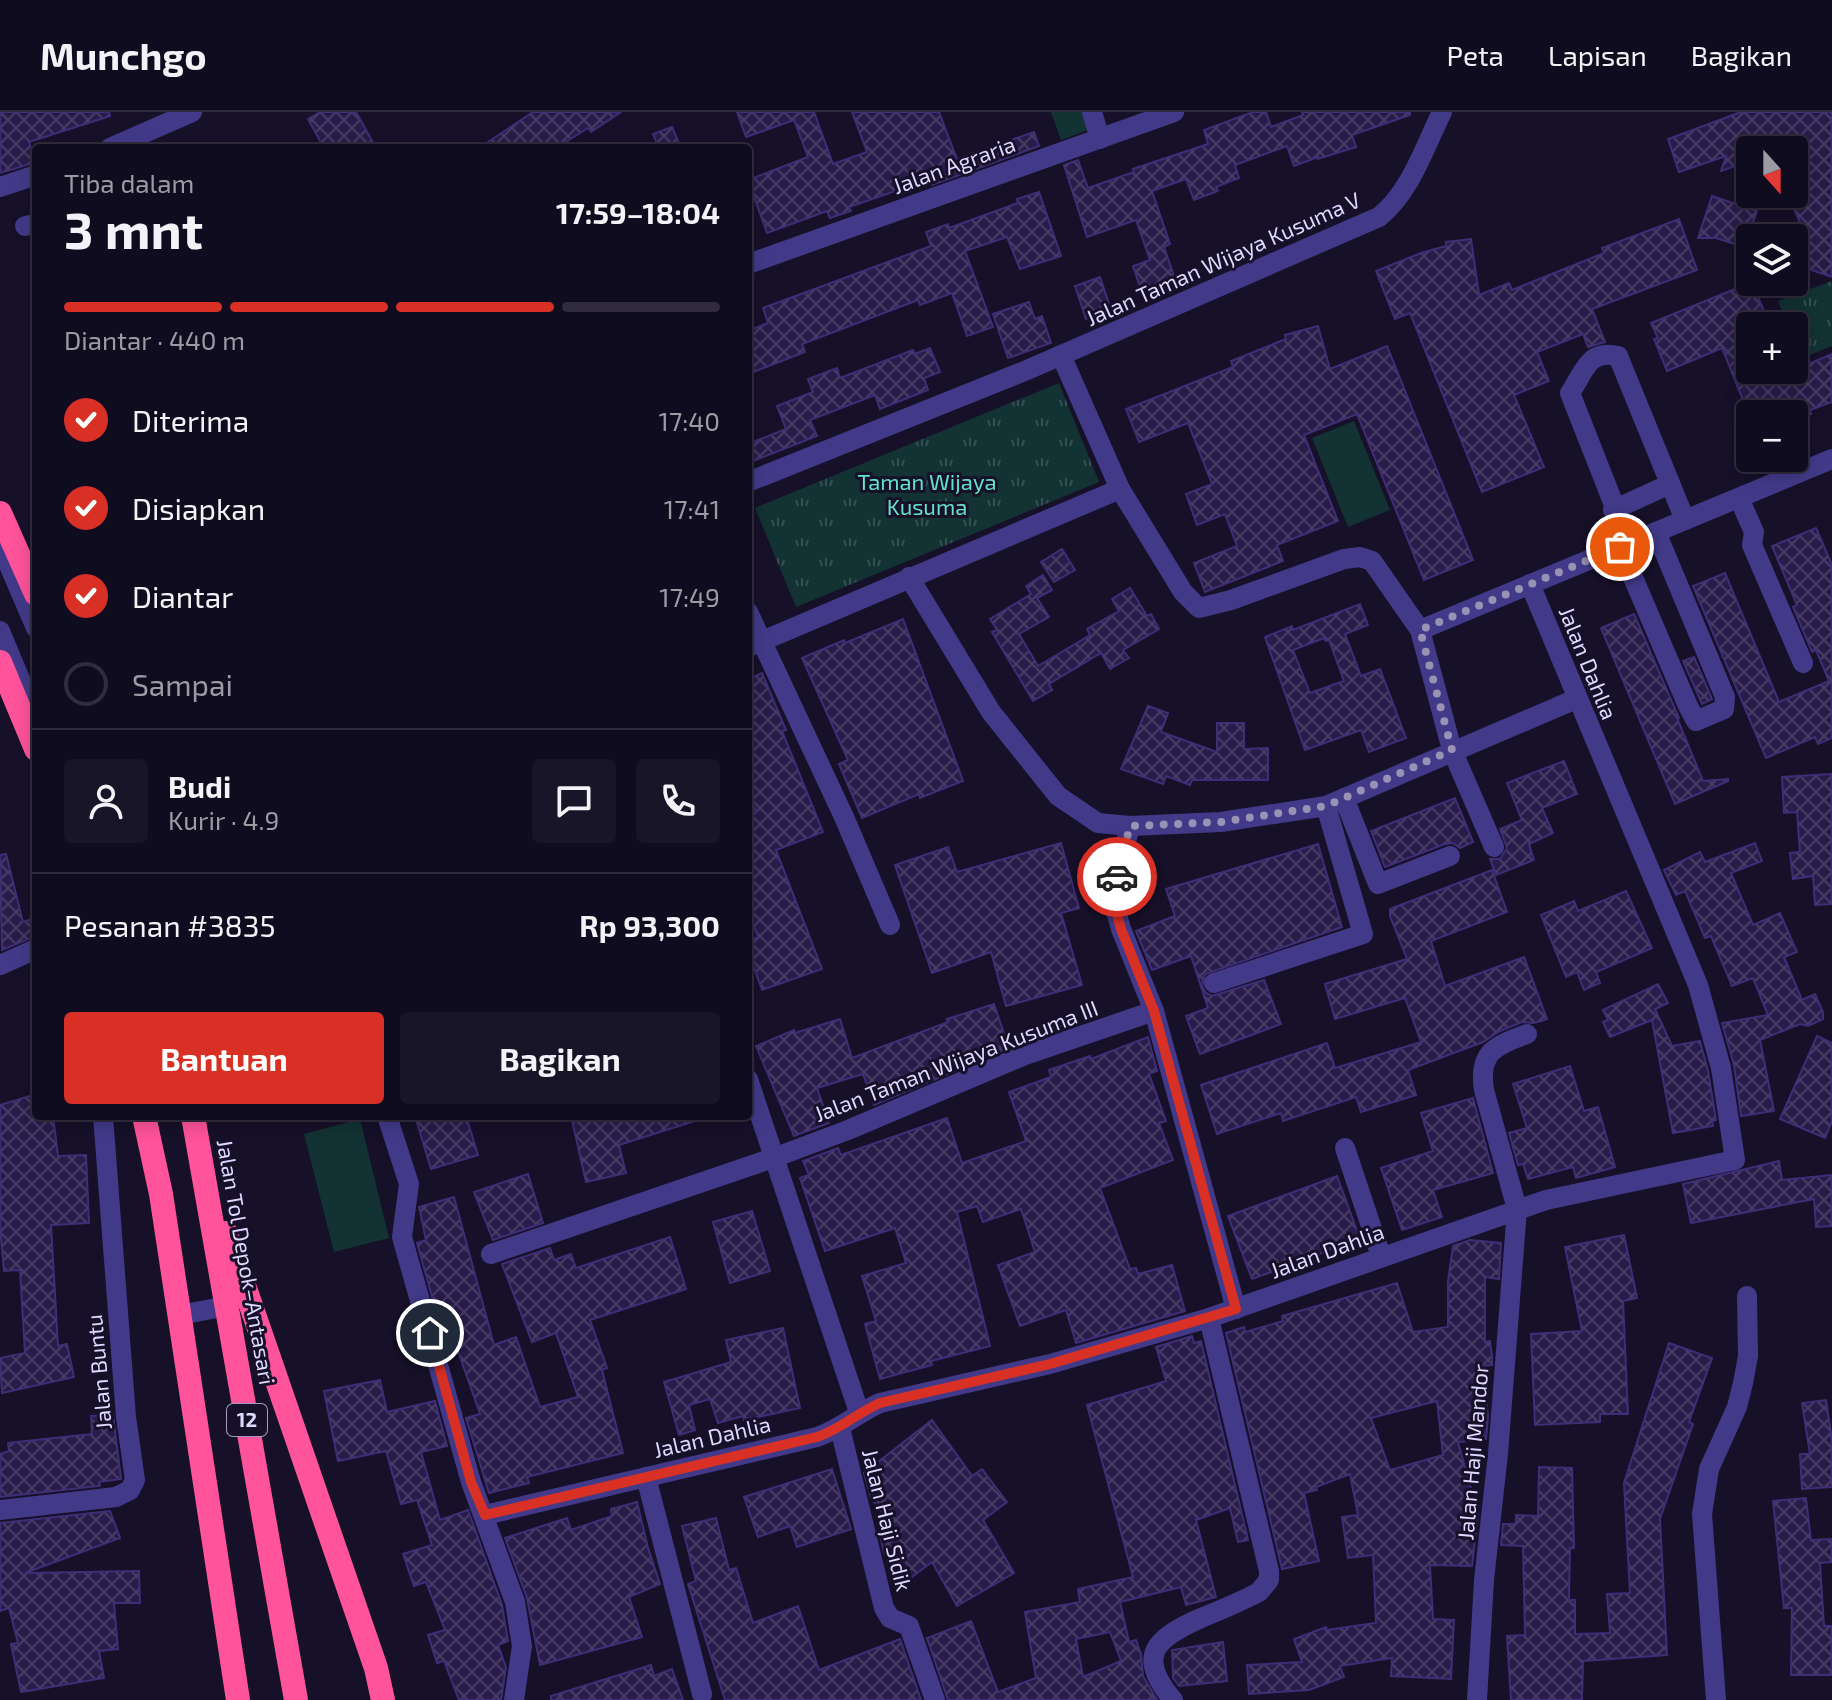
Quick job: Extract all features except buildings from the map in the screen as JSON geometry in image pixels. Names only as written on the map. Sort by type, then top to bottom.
[{"type":"highway","points":[[0,513],[32,585]]},
{"type":"highway","points":[[0,662],[32,739]]},
{"type":"highway","name":"12","points":[[145,1120],[161,1194],[238,1700]]},
{"type":"highway","name":"Jalan Tol Depok–Antasari","points":[[194,1120],[296,1700]]},
{"type":"highway","points":[[202,1163],[376,1668],[383,1700]]},
{"type":"street","points":[[117,144],[168,117],[192,112]]},
{"type":"street","points":[[1092,112],[1100,139]]},
{"type":"street","name":"Jalan Agraria","points":[[752,263],[1174,112]]},
{"type":"street","name":"Jalan Taman Wijaya Kusuma V","points":[[752,480],[1061,355],[1379,217],[1391,208],[1406,184],[1442,112]]},
{"type":"street","points":[[0,187],[32,176]]},
{"type":"street","points":[[1656,532],[1725,697],[1724,709],[1696,721],[1624,545],[1570,393],[1595,356],[1603,352],[1618,356],[1685,520]]},
{"type":"street","points":[[1061,355],[1120,489],[1183,592],[1199,608],[1212,607],[1344,559],[1360,557],[1372,561],[1420,630],[1452,750],[1494,847]]},
{"type":"street","points":[[1420,630],[1832,459]]},
{"type":"street","points":[[1613,510],[1670,484]]},
{"type":"street","points":[[890,925],[844,817],[754,644],[1120,489]]},
{"type":"street","points":[[1739,498],[1754,532],[1752,545],[1803,663]]},
{"type":"street","points":[[0,544],[32,619]]},
{"type":"street","points":[[909,577],[991,712],[1058,796],[1098,823],[1130,826],[1221,822],[1335,802],[1576,699]]},
{"type":"street","name":"Jalan Dahlia","points":[[485,1515],[817,1437],[840,1428],[859,1412],[880,1403],[1050,1364],[1209,1318],[1546,1200],[1735,1160],[1721,1068],[1698,985],[1530,584]]},
{"type":"street","points":[[0,631],[32,709]]},
{"type":"street","points":[[1335,802],[1378,884],[1450,856]]},
{"type":"street","points":[[1214,983],[1363,934],[1335,802]]},
{"type":"street","points":[[1130,826],[1116,883],[1116,911],[1154,1011],[1236,1309]]},
{"type":"street","points":[[0,965],[32,951]]},
{"type":"street","name":"Jalan Taman Wijaya Kusuma III","points":[[491,1254],[776,1157],[1025,1055],[1154,1011]]},
{"type":"street","name":"Jalan Haji Mandor","points":[[1477,1700],[1484,1580],[1498,1454],[1517,1209],[1481,1071],[1484,1061],[1493,1051],[1527,1034]]},
{"type":"street","points":[[752,1090],[859,1412]]},
{"type":"street","name":"Jalan Buntu","points":[[0,1510],[116,1497],[130,1490],[135,1480],[126,1417],[103,1120]]},
{"type":"street","points":[[388,1120],[409,1184],[402,1237],[471,1482],[515,1602],[522,1646],[514,1700]]},
{"type":"street","points":[[1345,1148],[1381,1256]]},
{"type":"street","points":[[1716,1700],[1702,1514],[1709,1469],[1737,1407],[1743,1383],[1748,1356],[1747,1296]]},
{"type":"street","points":[[180,1315],[227,1306]]},
{"type":"street","points":[[1173,1700],[1155,1674],[1155,1655],[1165,1637],[1259,1592],[1269,1580],[1209,1318]]},
{"type":"street","name":"Jalan Haji Sidik","points":[[840,1428],[884,1608],[890,1618],[909,1626],[935,1700]]},
{"type":"street","points":[[646,1477],[702,1694]]},
{"type":"green space","points":[[1051,112],[1085,112],[1091,129],[1061,140]]},
{"type":"green space","points":[[1832,281],[1832,346],[1808,356],[1808,312],[1782,312],[1778,301],[1792,296],[1808,296],[1808,290]]},
{"type":"green space","name":"Taman Wijaya Kusuma","points":[[1059,383],[1099,482],[796,607],[755,508]]},
{"type":"green space","points":[[1354,421],[1390,510],[1348,527],[1312,438]]},
{"type":"green space","points":[[360,1120],[389,1238],[334,1252],[304,1134]]},
{"type":"way so far","points":[[1117,877],[1130,826],[1221,822],[1326,806],[1452,750],[1420,630],[1620,547]]},
{"type":"route","points":[[430,1333],[471,1482],[485,1515],[817,1437],[840,1428],[859,1412],[880,1403],[1050,1364],[1236,1309],[1154,1011],[1116,911],[1117,877]]}]
